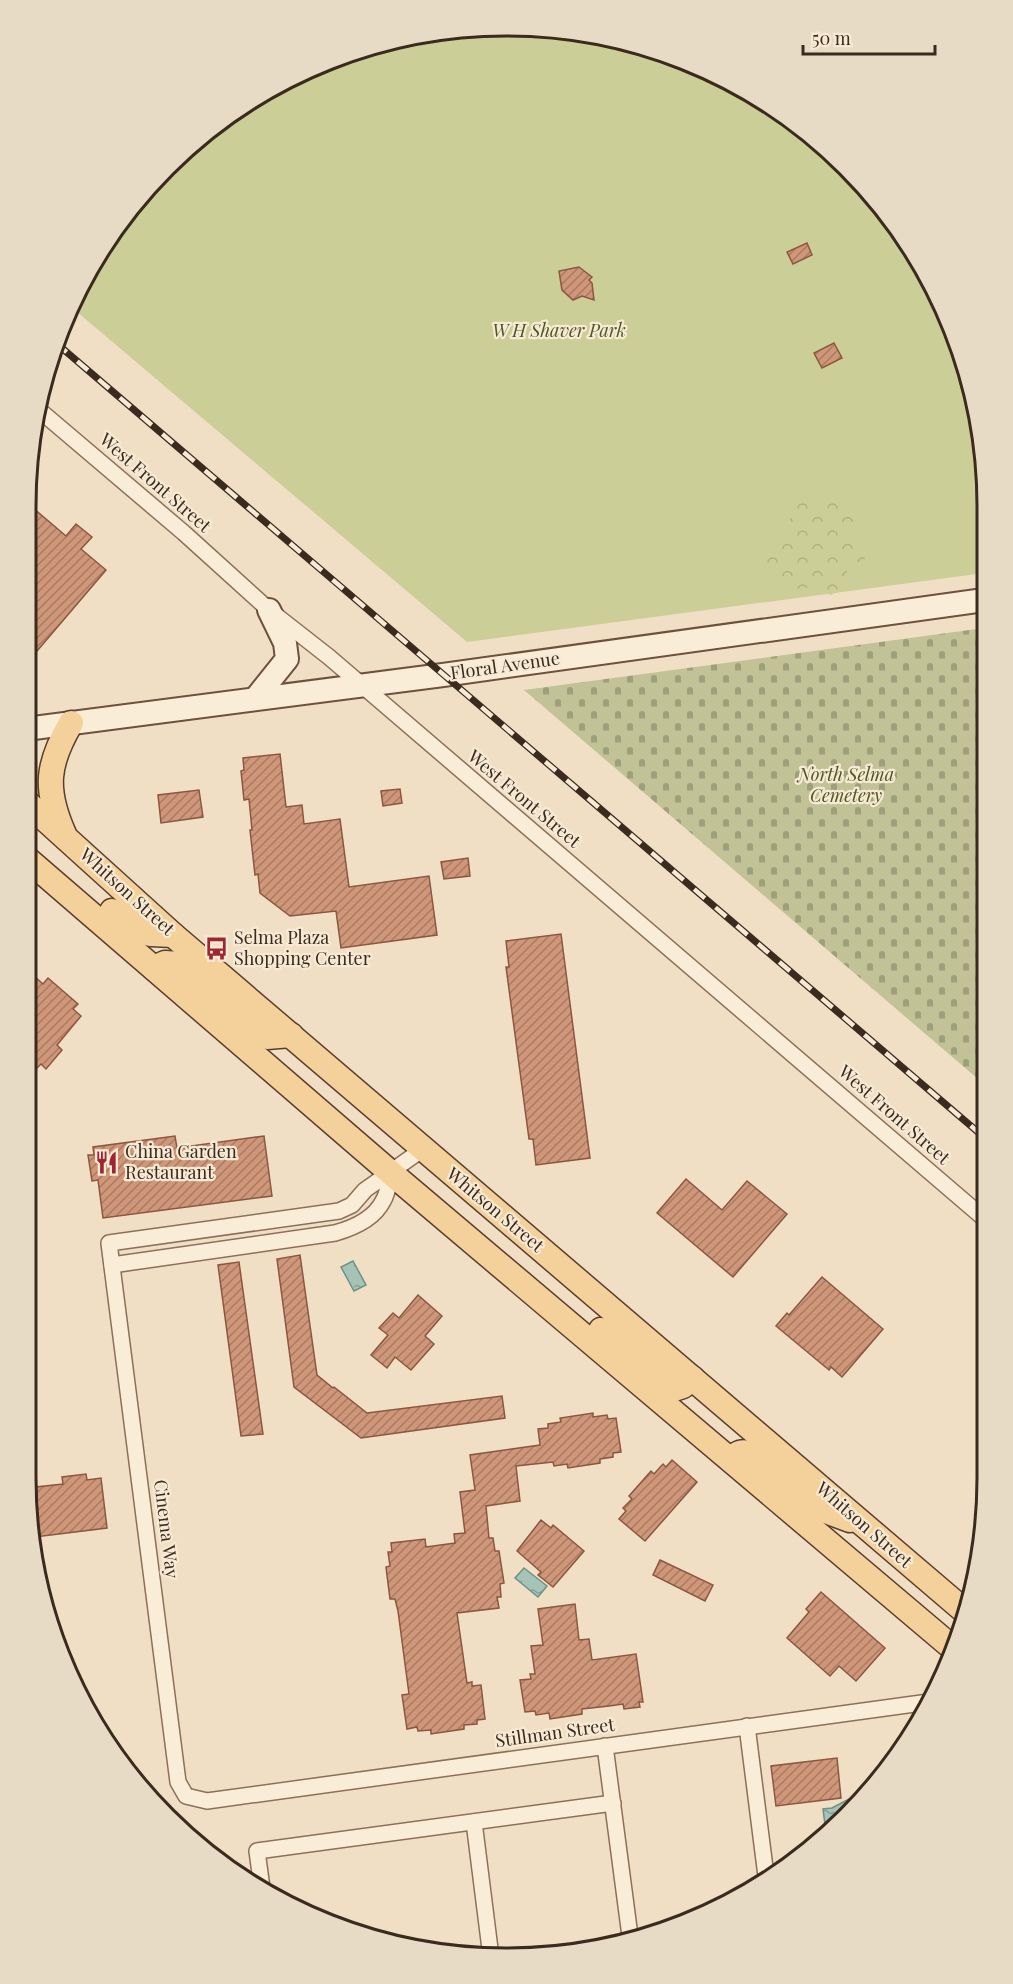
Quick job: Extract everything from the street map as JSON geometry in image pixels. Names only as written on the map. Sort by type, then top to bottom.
[{"type":"main road","name":"Floral Avenue","points":[[36,728],[977,601]]},
{"type":"main road","points":[[255,699],[286,659],[285,643],[269,610]]},
{"type":"main road","points":[[65,836],[54,804],[51,767],[57,749],[71,723]]},
{"type":"main road","name":"Whitson Street","points":[[36,811],[173,935],[959,1606]]},
{"type":"main road","points":[[36,863],[47,864],[77,883],[134,930],[151,934],[173,935]]},
{"type":"main road","name":"Whitson Street","points":[[36,867],[391,1173],[947,1643]]},
{"type":"main road","points":[[154,968],[165,963],[181,964],[267,1037],[291,1035]]},
{"type":"main road","points":[[549,1305],[579,1313],[674,1389],[683,1386],[692,1378]]},
{"type":"main road","points":[[730,1459],[745,1451],[752,1454],[815,1507],[836,1516],[861,1522]]},
{"type":"street","name":"West Front Street","points":[[45,415],[184,533],[269,610],[360,684],[977,1212]]},
{"type":"street","name":"Cinema Way","points":[[186,1796],[178,1782],[109,1243],[339,1211],[352,1205],[364,1190],[423,1149]]},
{"type":"street","points":[[112,1265],[335,1233],[348,1229],[361,1223],[383,1202],[391,1173]]},
{"type":"street","name":"Stillman Street","points":[[186,1796],[207,1801],[919,1703]]},
{"type":"street","points":[[747,1726],[768,1869]]},
{"type":"street","points":[[604,1746],[629,1932]]},
{"type":"street","points":[[261,1879],[257,1851],[613,1803]]},
{"type":"street","points":[[474,1822],[490,1947]]},
{"type":"green space","name":"W H Shaver Park","points":[[506,36],[568,40],[628,52],[658,61],[687,72],[742,99],[793,133],[817,153],[860,196],[898,245],[914,271],[941,326],[961,385],[973,445],[976,476],[977,574],[467,642],[78,313],[115,245],[133,220],[174,174],[220,133],[245,115],[271,99],[326,72],[355,61],[415,45],[445,40]]},
{"type":"green space","points":[[803,496],[825,496],[856,507],[857,543],[865,559],[848,567],[843,590],[830,595],[820,587],[779,590],[765,567],[769,546],[785,538],[790,518]]},
{"type":"green space","name":"North Selma Cemetery","points":[[977,629],[977,1078],[524,690]]},
{"type":"water","points":[[353,1261],[366,1285],[354,1291],[341,1267]]},
{"type":"water","points":[[524,1568],[547,1586],[538,1597],[515,1578]]},
{"type":"water","points":[[849,1799],[825,1824],[823,1809],[832,1808]]},
{"type":"building","points":[[807,243],[812,255],[793,264],[787,252]]},
{"type":"building","points":[[579,267],[592,277],[589,280],[592,283],[594,300],[582,296],[573,300],[562,290],[559,271]]},
{"type":"building","points":[[834,343],[842,358],[822,368],[814,353]]},
{"type":"building","points":[[36,510],[66,536],[76,524],[92,537],[81,549],[106,570],[36,652]]},
{"type":"building","points":[[280,754],[286,807],[302,805],[304,824],[340,819],[349,887],[429,876],[437,935],[341,948],[336,911],[290,916],[260,893],[258,874],[255,875],[249,799],[244,800],[241,771],[244,770],[243,758]]},
{"type":"building","points":[[400,789],[402,803],[383,806],[381,791]]},
{"type":"building","points":[[199,790],[203,817],[161,823],[158,795]]},
{"type":"building","points":[[468,858],[470,876],[444,879],[441,862]]},
{"type":"building","points":[[561,934],[590,1158],[536,1165],[533,1139],[529,1139],[506,967],[509,967],[506,941]]},
{"type":"building","points":[[36,978],[43,984],[48,978],[78,1004],[73,1009],[81,1016],[57,1045],[62,1050],[46,1069],[41,1064],[36,1069]]},
{"type":"building","points":[[175,1136],[177,1148],[264,1136],[272,1196],[103,1218],[98,1180],[92,1181],[88,1155],[94,1155],[93,1147]]},
{"type":"building","points":[[686,1179],[722,1210],[747,1181],[787,1214],[733,1277],[657,1213]]},
{"type":"building","points":[[300,1255],[317,1375],[333,1388],[367,1413],[502,1396],[505,1418],[361,1438],[294,1387],[277,1259]]},
{"type":"building","points":[[239,1262],[263,1434],[241,1436],[218,1265]]},
{"type":"building","points":[[822,1277],[883,1329],[842,1377],[831,1367],[829,1370],[776,1326],[787,1313],[789,1315]]},
{"type":"building","points":[[418,1295],[442,1316],[425,1336],[434,1344],[411,1370],[395,1357],[387,1368],[371,1355],[388,1335],[379,1328],[393,1313],[399,1318]]},
{"type":"building","points":[[593,1413],[593,1417],[607,1415],[608,1419],[616,1418],[621,1452],[613,1453],[613,1457],[600,1459],[600,1463],[568,1468],[567,1464],[554,1466],[553,1462],[516,1466],[520,1501],[486,1506],[489,1538],[493,1538],[495,1551],[499,1551],[504,1583],[500,1584],[501,1597],[497,1597],[499,1608],[457,1613],[467,1683],[472,1682],[472,1686],[481,1685],[485,1719],[477,1720],[477,1724],[464,1725],[464,1729],[431,1734],[431,1730],[418,1731],[417,1727],[407,1729],[402,1695],[409,1694],[398,1611],[395,1599],[390,1599],[386,1567],[390,1566],[388,1552],[392,1552],[391,1543],[425,1539],[426,1547],[455,1543],[454,1534],[465,1533],[460,1492],[475,1490],[470,1455],[540,1445],[538,1429],[548,1428],[548,1424],[561,1422],[560,1418]]},
{"type":"building","points":[[672,1460],[697,1482],[645,1541],[619,1519],[626,1511],[623,1508],[632,1499],[629,1496],[651,1471],[654,1474],[663,1464],[666,1467]]},
{"type":"building","points":[[86,1474],[87,1480],[101,1478],[107,1528],[40,1536],[36,1487],[63,1484],[62,1477]]},
{"type":"building","points":[[541,1520],[551,1528],[553,1525],[584,1551],[553,1587],[538,1575],[541,1572],[517,1551]]},
{"type":"building","points":[[660,1560],[713,1585],[705,1601],[653,1575]]},
{"type":"building","points":[[821,1592],[885,1648],[856,1681],[839,1666],[830,1676],[787,1638],[809,1612],[806,1609]]},
{"type":"building","points":[[575,1604],[579,1640],[589,1639],[592,1660],[636,1654],[643,1702],[639,1702],[640,1707],[624,1709],[623,1704],[582,1709],[582,1714],[550,1719],[549,1713],[536,1715],[535,1711],[525,1712],[520,1680],[531,1679],[530,1674],[535,1674],[531,1646],[543,1645],[538,1609]]},
{"type":"building","points":[[837,1758],[841,1798],[776,1806],[771,1766]]},
{"type":"railway","points":[[63,349],[977,1131]]},
{"type":"place","name":"Selma Plaza Shopping Center","points":[[216,948]]},
{"type":"place","name":"China Garden Restaurant","points":[[107,1162]]}]
